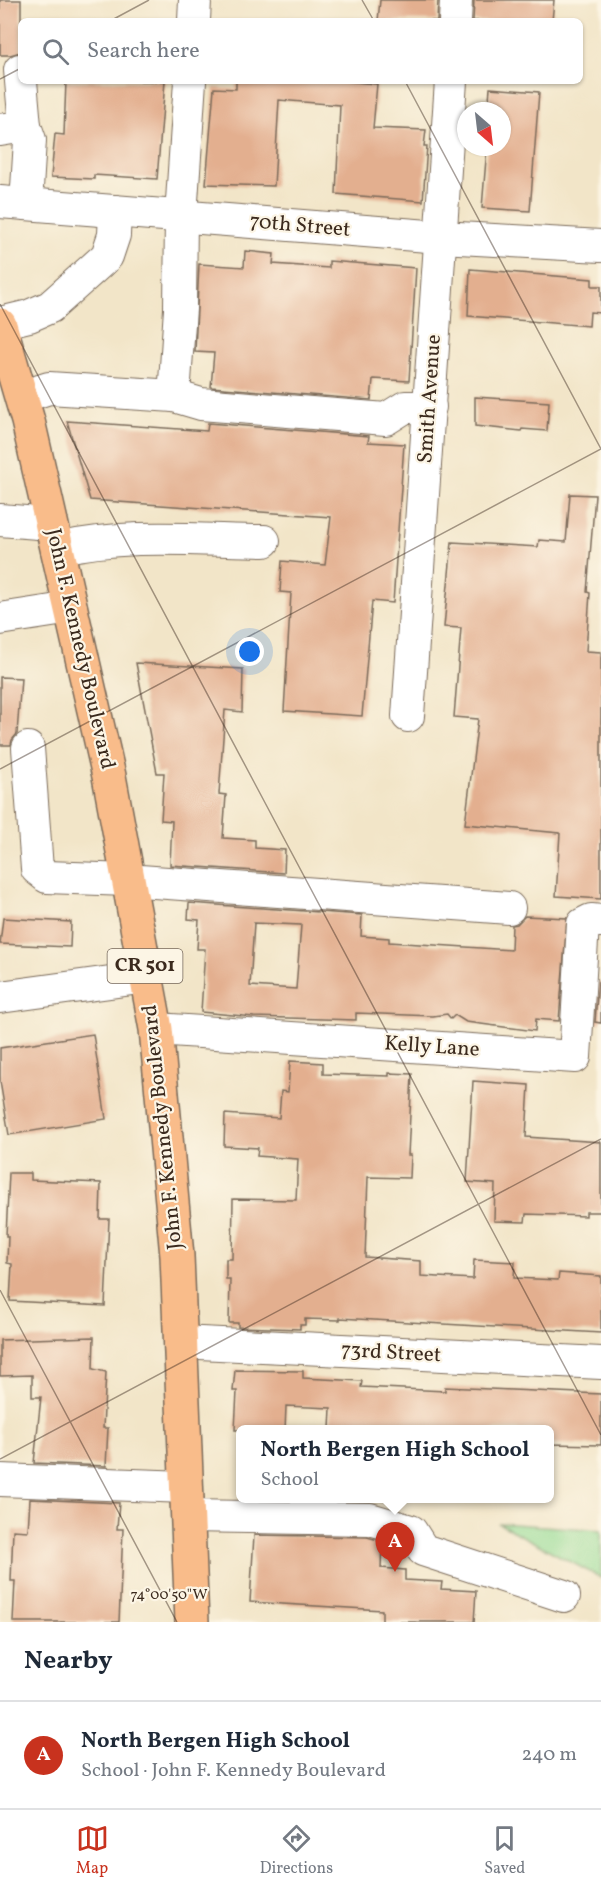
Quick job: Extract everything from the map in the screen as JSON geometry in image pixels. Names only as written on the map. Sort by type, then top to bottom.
[{"type":"main road","name":"John F. Kennedy Boulevard","points":[[0,324],[21,397],[110,783],[156,1029],[177,1256],[192,1622]]},
{"type":"street","points":[[194,18],[195,0]]},
{"type":"street","points":[[455,18],[456,0]]},
{"type":"street","points":[[13,203],[30,140],[12,128],[18,84]]},
{"type":"street","points":[[174,396],[180,309],[181,216],[190,84]]},
{"type":"street","name":"Smith Avenue","points":[[408,716],[451,84]]},
{"type":"street","name":"70th Street","points":[[13,203],[441,237],[601,246]]},
{"type":"street","points":[[0,324],[50,307],[108,256],[114,235],[115,211]]},
{"type":"street","points":[[21,397],[49,388],[174,396],[201,404],[386,419],[405,407],[430,407]]},
{"type":"street","points":[[0,520],[54,536],[87,542],[130,539],[264,541]]},
{"type":"street","points":[[0,619],[71,608]]},
{"type":"street","points":[[28,748],[38,869],[47,877],[127,880],[508,908]]},
{"type":"street","name":"Kelly Lane","points":[[156,1029],[575,1057],[592,922]]},
{"type":"street","points":[[0,998],[147,977]]},
{"type":"street","name":"73rd Street","points":[[180,1342],[601,1363]]},
{"type":"street","points":[[0,1480],[187,1502],[370,1519],[411,1531],[423,1550],[564,1596]]},
{"type":"green space","points":[[498,1523],[601,1530],[601,1578]]},
{"type":"building","points":[[0,0],[21,0],[21,18],[18,18],[18,53],[0,55]]},
{"type":"building","points":[[380,0],[438,0],[437,18],[378,18]]},
{"type":"building","points":[[474,0],[554,0],[552,18],[473,18]]},
{"type":"building","points":[[66,84],[165,84],[157,179],[94,175],[94,179],[51,177],[55,134],[64,135]]},
{"type":"building","points":[[236,84],[377,84],[373,128],[426,130],[423,201],[336,194],[340,105],[279,100],[274,186],[206,184],[214,88],[236,89]]},
{"type":"building","points":[[490,88],[539,92],[530,211],[482,208],[486,156],[511,156],[511,102],[489,102]]},
{"type":"building","points":[[245,251],[274,254],[273,264],[329,268],[329,261],[416,268],[409,381],[373,379],[371,400],[211,387],[214,353],[195,352],[199,264],[244,267]]},
{"type":"building","points":[[470,269],[592,279],[592,286],[601,286],[601,313],[590,312],[589,326],[468,316]]},
{"type":"building","points":[[475,397],[549,402],[547,431],[522,429],[521,431],[475,426]]},
{"type":"building","points":[[67,421],[207,431],[208,423],[369,436],[368,442],[404,444],[393,603],[372,601],[362,716],[284,711],[291,593],[280,592],[282,561],[325,565],[331,517],[90,500]]},
{"type":"building","points":[[570,494],[595,495],[587,592],[590,593],[586,651],[601,652],[601,899],[556,896],[560,833],[465,824],[478,719],[454,717],[461,628],[444,627],[452,542],[538,547],[539,540],[566,542]]},
{"type":"building","points":[[136,663],[243,669],[242,712],[225,710],[219,794],[226,795],[223,838],[255,840],[255,848],[285,850],[284,873],[170,865],[172,821],[161,820],[164,773],[157,773]]},
{"type":"building","points":[[0,677],[21,678],[17,734],[11,745],[0,745]]},
{"type":"building","points":[[189,903],[362,915],[361,936],[389,938],[389,942],[511,950],[512,925],[517,924],[525,916],[567,918],[559,1021],[536,1019],[535,1031],[466,1022],[455,1015],[451,1019],[447,1014],[433,1016],[356,1013],[356,1020],[254,1017],[201,1012],[205,949],[197,949],[199,920],[188,919]],"holes":[[[254,923],[301,925],[296,989],[250,986]]]},
{"type":"building","points":[[3,918],[71,922],[70,947],[0,944]]},
{"type":"building","points":[[598,982],[601,982],[601,1023],[595,1022]]},
{"type":"building","points":[[93,1034],[106,1119],[9,1135],[0,1081],[0,1048]]},
{"type":"building","points":[[290,1061],[323,1063],[323,1074],[389,1076],[389,1073],[412,1074],[408,1155],[411,1155],[410,1178],[368,1177],[365,1257],[421,1261],[421,1276],[473,1279],[474,1260],[515,1262],[514,1278],[558,1280],[559,1273],[601,1276],[601,1333],[340,1318],[340,1320],[305,1319],[305,1325],[300,1325],[300,1329],[238,1327],[238,1323],[229,1323],[230,1279],[226,1279],[226,1259],[232,1259],[233,1199],[296,1200],[298,1159],[257,1156],[258,1148],[224,1146],[225,1114],[279,1118],[281,1091],[288,1092]]},
{"type":"building","points":[[473,1081],[529,1085],[526,1137],[601,1142],[601,1212],[586,1212],[586,1216],[526,1214],[525,1222],[494,1221],[495,1184],[467,1182]]},
{"type":"building","points":[[9,1173],[31,1173],[31,1180],[101,1183],[100,1219],[109,1219],[105,1306],[10,1301],[12,1264],[7,1263],[8,1236],[6,1236]]},
{"type":"building","points":[[94,1337],[93,1369],[106,1372],[103,1428],[108,1428],[106,1466],[34,1463],[41,1397],[32,1397],[32,1375],[0,1376],[0,1340]]},
{"type":"building","points":[[235,1370],[303,1371],[303,1378],[362,1381],[361,1387],[445,1391],[445,1387],[601,1394],[601,1445],[554,1444],[554,1425],[330,1425],[331,1408],[286,1406],[285,1425],[236,1425],[235,1430],[237,1391],[233,1391]]},
{"type":"building","points":[[30,1499],[119,1503],[117,1529],[123,1529],[119,1622],[13,1622],[15,1581],[11,1581],[13,1530],[28,1531]]},
{"type":"building","points":[[254,1535],[367,1537],[382,1541],[381,1568],[405,1570],[405,1580],[442,1582],[441,1589],[476,1591],[474,1622],[382,1622],[382,1610],[250,1602]]},
{"type":"place","name":"North Bergen High School","points":[[395,1572]]}]
